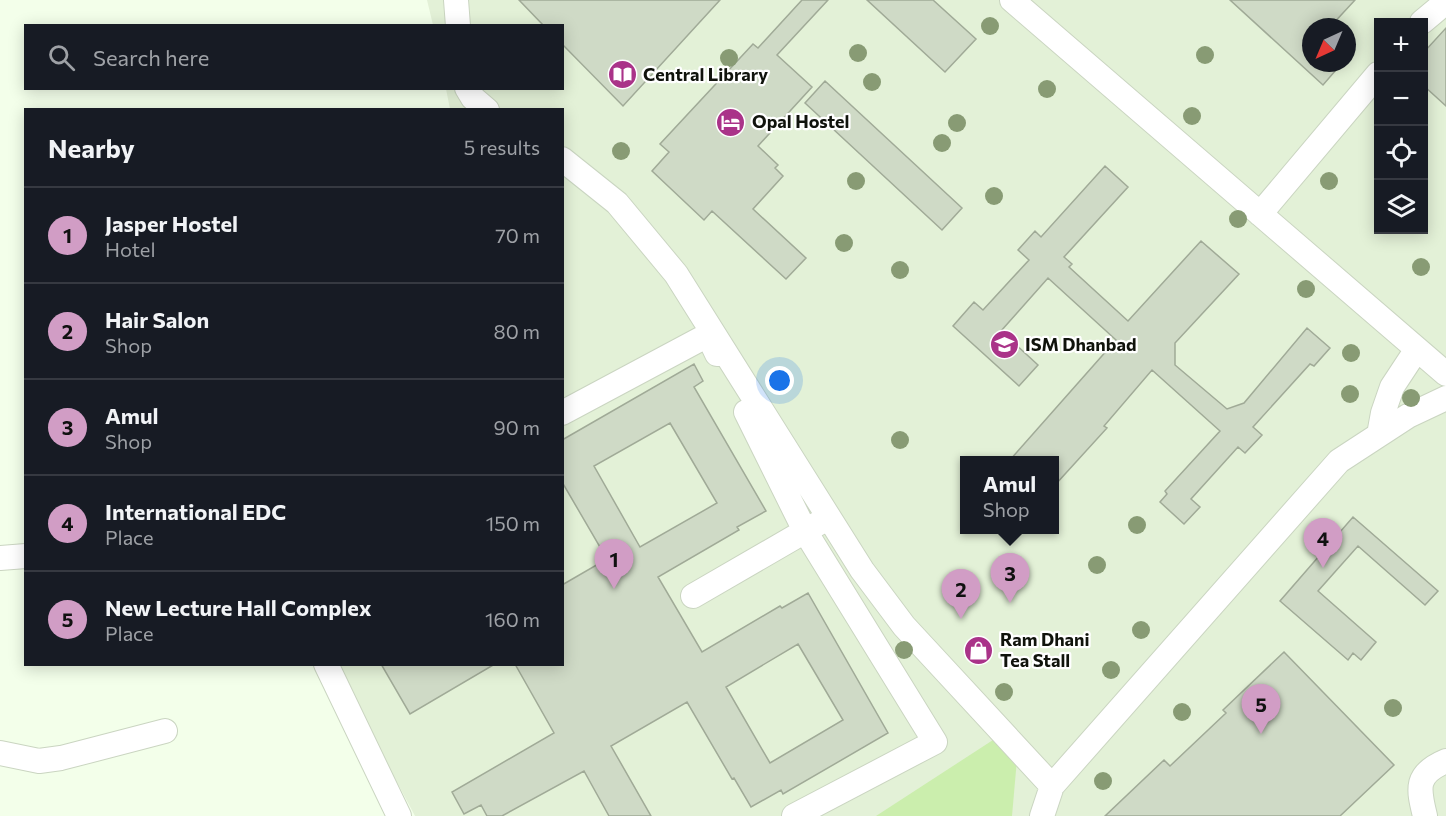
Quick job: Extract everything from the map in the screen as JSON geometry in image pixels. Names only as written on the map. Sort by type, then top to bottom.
[{"type":"street","points":[[456,0],[458,24]]},
{"type":"street","points":[[1012,0],[1446,374]]},
{"type":"street","points":[[1427,18],[1446,2]]},
{"type":"street","points":[[1260,214],[1374,79]]},
{"type":"street","points":[[468,90],[473,98],[485,108]]},
{"type":"street","points":[[564,161],[617,203],[676,274],[862,570],[904,626],[1052,786]]},
{"type":"street","points":[[564,412],[708,335],[806,531],[935,742],[794,816]]},
{"type":"street","points":[[1379,435],[1383,413],[1392,387],[1417,349]]},
{"type":"street","points":[[1042,816],[1052,786],[1340,461],[1408,416],[1446,398]]},
{"type":"street","points":[[693,596],[828,518]]},
{"type":"street","points":[[0,558],[24,556]]},
{"type":"street","points":[[327,666],[399,816]]},
{"type":"street","points":[[0,753],[39,761],[61,759],[165,731]]},
{"type":"street","points":[[1425,816],[1419,784],[1428,771],[1446,761]]},
{"type":"shaded area","name":"ISM Dhanbad","points":[[427,0],[1446,0],[1446,816],[415,816],[336,666],[564,666],[564,108],[450,108],[446,90],[564,90],[564,24],[433,24]]},
{"type":"green space","points":[[993,740],[1017,759],[1012,816],[876,816]]},
{"type":"building","name":"Central Library","points":[[519,0],[720,0],[623,106],[564,46],[564,24],[542,24]]},
{"type":"building","name":"Opal Hostel","points":[[802,0],[828,0],[777,55],[812,87],[758,146],[778,165],[775,168],[783,176],[753,209],[806,258],[786,279],[712,211],[704,220],[652,171],[669,152],[660,144],[753,44],[758,48]]},
{"type":"building","points":[[867,0],[933,0],[976,39],[945,72]]},
{"type":"building","points":[[1230,0],[1355,0],[1338,18],[1302,18],[1302,66]]},
{"type":"building","points":[[1446,28],[1446,106],[1428,90],[1428,48]]},
{"type":"building","points":[[1309,72],[1334,72],[1323,85]]},
{"type":"building","points":[[825,81],[962,208],[942,230],[805,103]]},
{"type":"building","points":[[1105,166],[1128,187],[1064,257],[1072,264],[1069,267],[1128,321],[1201,241],[1239,274],[1175,343],[1175,365],[1227,409],[1244,403],[1307,328],[1330,348],[1314,366],[1310,364],[1253,427],[1262,435],[1245,453],[1238,447],[1191,499],[1200,507],[1184,524],[1160,502],[1167,494],[1165,491],[1220,431],[1152,370],[1104,426],[1107,428],[1059,481],[1059,456],[1014,456],[1116,340],[1048,278],[1001,331],[1038,365],[1019,386],[953,326],[974,302],[983,310],[1029,260],[1018,250],[1035,231],[1041,237]]},
{"type":"building","points":[[694,364],[703,381],[694,387],[766,511],[737,527],[739,530],[658,577],[702,652],[780,606],[782,608],[808,593],[888,733],[783,794],[781,790],[751,807],[687,702],[611,746],[651,816],[609,816],[584,771],[502,816],[487,816],[481,805],[464,814],[452,792],[554,733],[516,666],[564,666],[564,584],[607,559],[564,485],[564,439]],"holes":[[[670,423],[717,503],[640,547],[594,466]],[[798,644],[843,720],[770,763],[726,687]]]},
{"type":"building","points":[[1353,517],[1438,591],[1425,605],[1358,546],[1318,591],[1376,642],[1361,660],[1353,653],[1348,660],[1280,601]]},
{"type":"building","points":[[1284,652],[1394,765],[1340,816],[1105,816],[1164,760],[1170,766],[1226,713],[1223,710]]},
{"type":"building","points":[[382,666],[492,666],[410,714]]},
{"type":"place","name":"Central Library","points":[[622,75]]},
{"type":"place","name":"Opal Hostel","points":[[731,122]]},
{"type":"place","name":"ISM Dhanbad","points":[[1004,345]]},
{"type":"place","name":"International EDC","points":[[1323,568]]},
{"type":"place","name":"Jasper Hostel","points":[[614,589]]},
{"type":"place","name":"Amul","points":[[1010,603]]},
{"type":"place","name":"Hair Salon","points":[[961,619]]},
{"type":"place","name":"Ram Dhani Tea Stall","points":[[979,650]]},
{"type":"place","name":"New Lecture Hall Complex","points":[[1261,734]]}]
